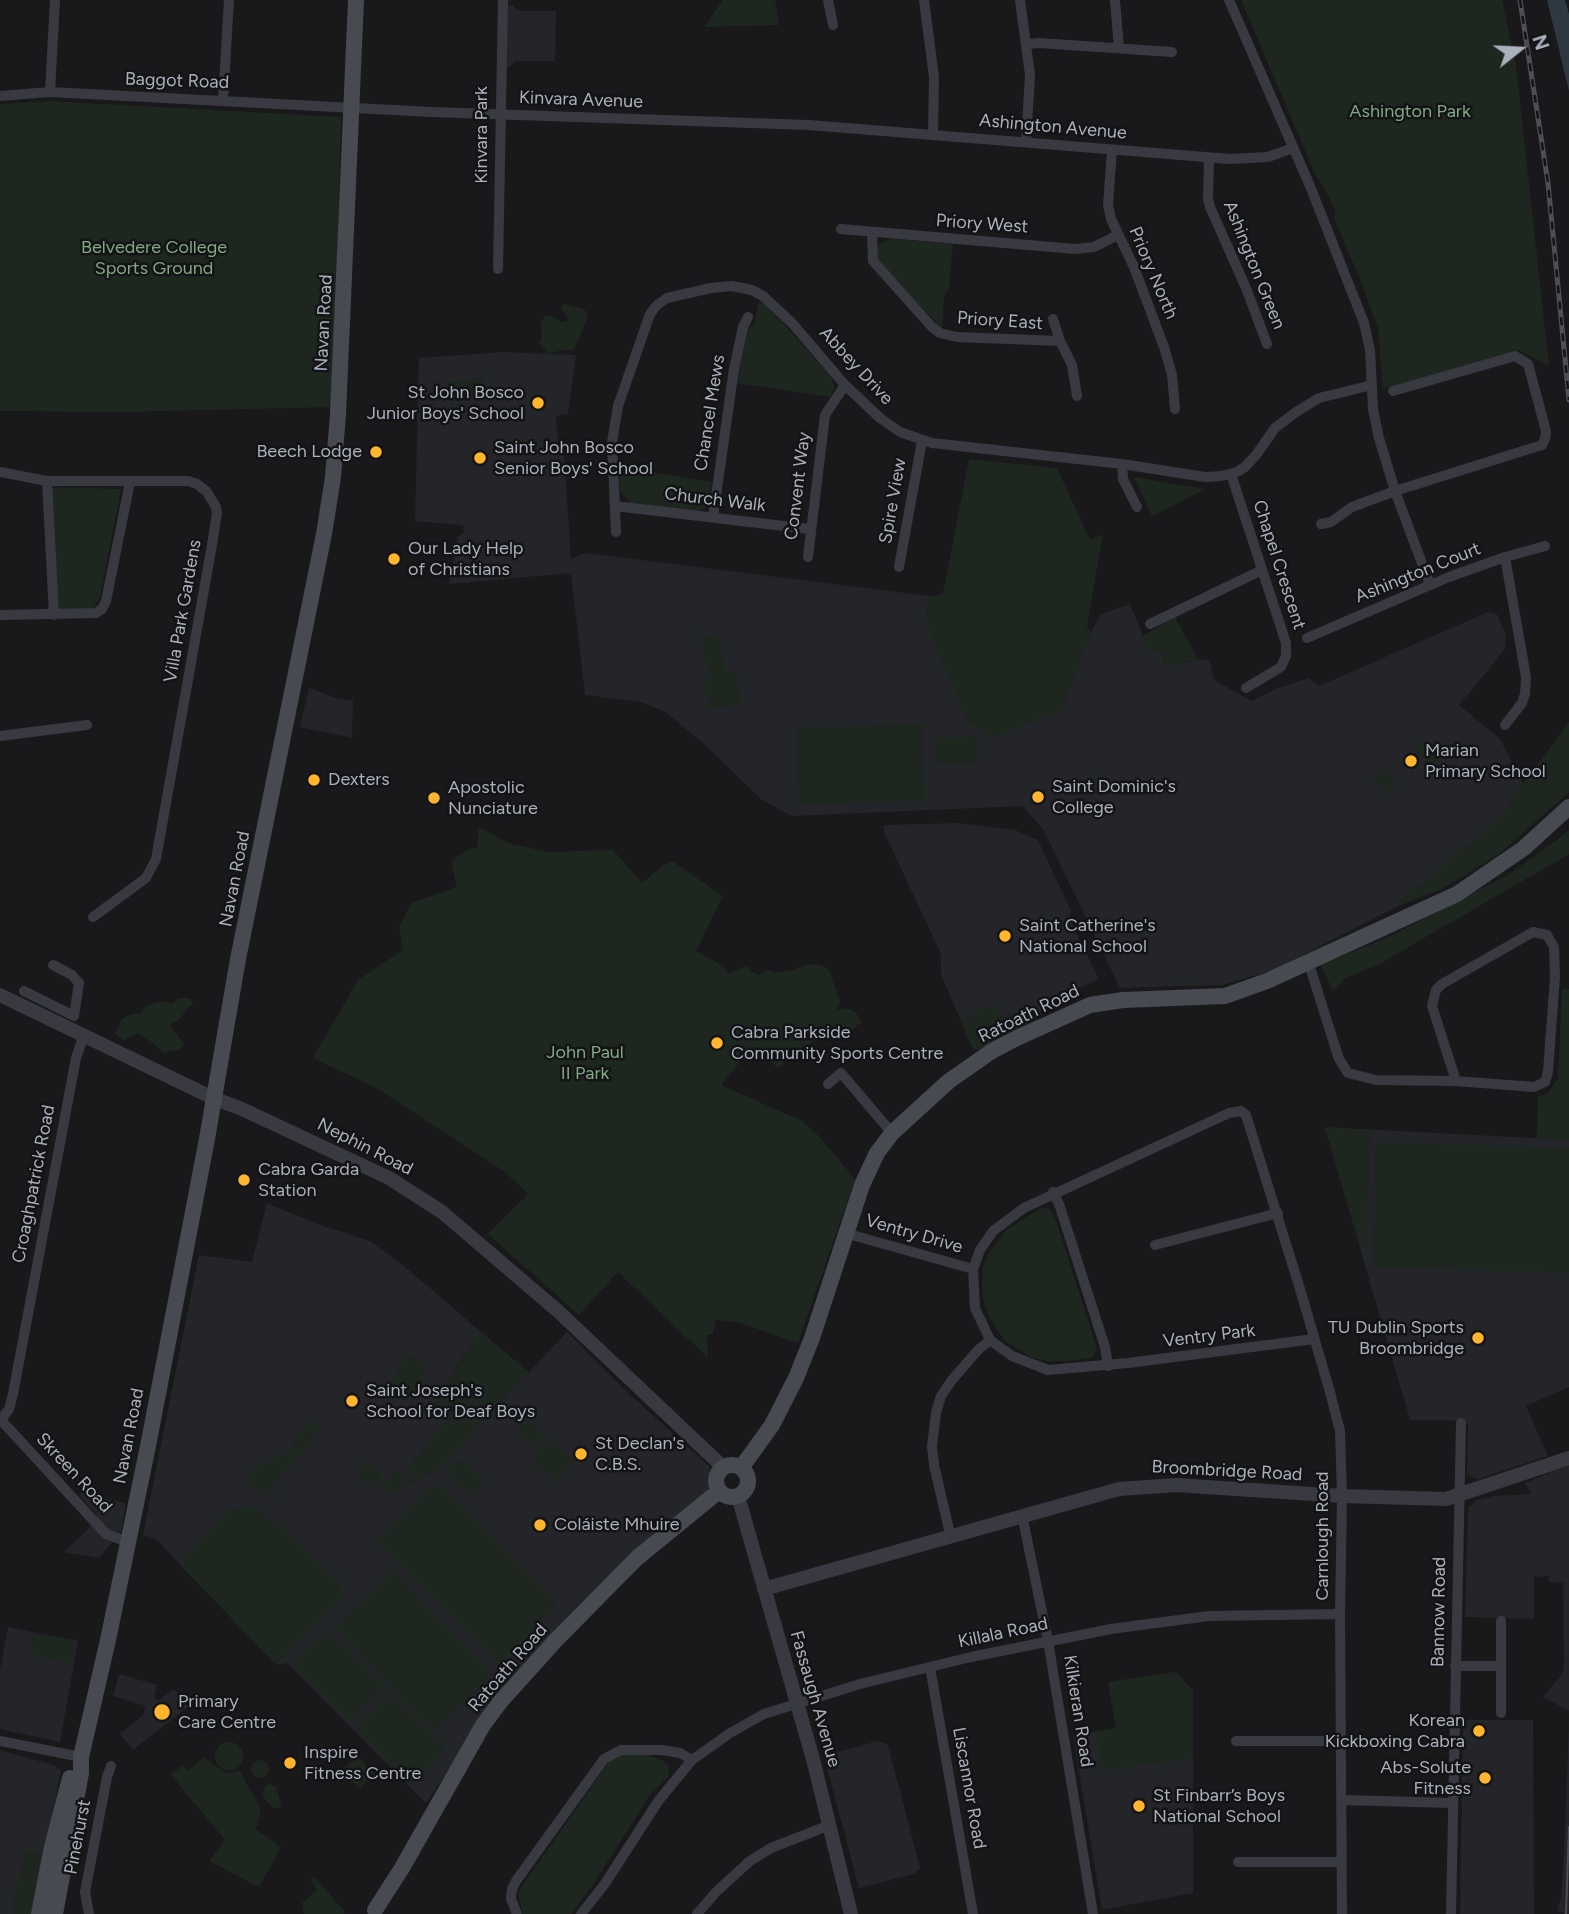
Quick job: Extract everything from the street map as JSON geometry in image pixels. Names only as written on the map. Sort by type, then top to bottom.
[{"type":"main road","name":"Navan Road","points":[[55,1914],[81,1773],[81,1758],[128,1542],[214,1098],[238,959],[299,662],[333,477],[341,367],[356,0]]},
{"type":"main road","name":"Ratoath Road","points":[[741,1468],[772,1425],[796,1378],[845,1233],[877,1153],[892,1133],[927,1099],[968,1067],[1017,1038],[1090,1005],[1113,1001],[1225,996],[1267,981],[1457,894],[1524,848],[1569,807]]},
{"type":"main road","points":[[733,1464],[747,1474],[748,1483],[744,1492],[738,1496],[727,1497],[719,1491],[715,1480],[723,1467],[733,1464]]},
{"type":"main road","name":"Ratoath Road","points":[[371,1913],[402,1868],[483,1726],[507,1694],[637,1558],[719,1491]]},
{"type":"main road","name":"Navan Road","points":[[39,1914],[52,1847],[73,1768],[81,1758]]},
{"type":"street","points":[[50,92],[55,0]]},
{"type":"street","points":[[223,100],[229,0]]},
{"type":"street","name":"Kinvara Park","points":[[498,270],[503,0]]},
{"type":"street","points":[[828,0],[833,25]]},
{"type":"street","points":[[924,0],[934,77],[933,135]]},
{"type":"street","points":[[1020,0],[1030,92],[1026,142]]},
{"type":"street","points":[[1115,0],[1119,48]]},
{"type":"street","points":[[1229,0],[1338,251],[1364,323],[1370,350],[1377,429],[1395,491],[1430,585]]},
{"type":"street","points":[[1026,44],[1172,52]]},
{"type":"street","name":"Baggot Road","points":[[0,96],[50,92],[352,107]]},
{"type":"street","name":"Kinvara Avenue","points":[[352,107],[809,125]]},
{"type":"street","name":"Ashington Avenue","points":[[809,125],[1209,158],[1257,159],[1293,148]]},
{"type":"street","name":"Priory North","points":[[1112,149],[1108,205],[1164,347],[1171,374],[1175,409]]},
{"type":"street","name":"Ashington Green","points":[[1209,158],[1208,199],[1267,344]]},
{"type":"street","name":"Priory West","points":[[841,229],[1075,249],[1094,247],[1118,235]]},
{"type":"street","name":"Priory East","points":[[872,233],[873,261],[940,333],[957,337],[1060,341]]},
{"type":"street","name":"Abbey Drive","points":[[616,532],[612,442],[618,406],[650,314],[667,298],[724,286],[752,290],[763,296],[792,323],[845,385],[889,425],[922,441],[1122,464],[1205,477],[1231,474]]},
{"type":"street","name":"Chancel Mews","points":[[713,517],[734,369],[743,327],[748,317]]},
{"type":"street","name":"Priory East","points":[[1053,319],[1072,365],[1077,396]]},
{"type":"street","points":[[1321,524],[1331,522],[1352,508],[1395,491],[1542,445],[1545,439],[1546,431],[1528,364],[1515,356],[1394,391]]},
{"type":"street","name":"Convent Way","points":[[808,557],[825,415],[845,385]]},
{"type":"street","points":[[1231,474],[1245,467],[1275,428],[1296,412],[1319,398],[1372,385]]},
{"type":"street","name":"Spire View","points":[[899,567],[922,441]]},
{"type":"street","points":[[1122,464],[1123,479],[1137,508]]},
{"type":"street","name":"Villa Park Gardens","points":[[0,472],[47,481],[188,481],[197,484],[213,499],[217,513],[156,859],[146,878],[93,917]]},
{"type":"street","name":"Chapel Crescent","points":[[1231,474],[1286,643],[1286,656],[1281,667],[1246,688]]},
{"type":"street","points":[[47,481],[54,615]]},
{"type":"street","points":[[0,615],[96,613],[102,609],[106,601],[130,482]]},
{"type":"street","name":"Church Walk","points":[[615,506],[810,529]]},
{"type":"street","name":"Ashington Court","points":[[1307,638],[1430,585],[1505,557],[1545,546]]},
{"type":"street","points":[[1505,557],[1526,677],[1522,703],[1506,725]]},
{"type":"street","points":[[1150,624],[1262,570]]},
{"type":"street","points":[[0,736],[88,725]]},
{"type":"street","points":[[1308,961],[1339,1059],[1348,1073],[1377,1080],[1456,1081],[1534,1087],[1545,1082],[1548,1072],[1555,977],[1554,947],[1547,935],[1533,932],[1436,990],[1433,1006],[1456,1081]]},
{"type":"street","points":[[26,997],[74,1016],[79,983],[72,975],[53,965]]},
{"type":"street","name":"Nephin Road","points":[[0,995],[26,997],[84,1035],[389,1178],[442,1212],[559,1312],[723,1467]]},
{"type":"street","name":"Croaghpatrick Road","points":[[1,1419],[9,1409],[13,1394],[76,1058],[84,1035]]},
{"type":"street","points":[[828,1084],[841,1073],[892,1133]]},
{"type":"street","name":"Carnlough Road","points":[[1053,1192],[1234,1111],[1241,1111],[1251,1124],[1340,1431],[1342,1914]]},
{"type":"street","points":[[950,1534],[932,1446],[936,1413],[942,1396],[952,1380],[990,1340],[975,1308],[973,1269],[980,1250],[993,1231],[1024,1208],[1053,1192],[1105,1347],[1108,1366]]},
{"type":"street","points":[[1155,1245],[1278,1213]]},
{"type":"street","name":"Ventry Drive","points":[[845,1233],[973,1269]]},
{"type":"street","name":"Ventry Park","points":[[990,1340],[1012,1356],[1048,1370],[1108,1366],[1314,1339]]},
{"type":"street","name":"Skreen Road","points":[[1,1419],[106,1534],[128,1542]]},
{"type":"street","name":"Bannow Road","points":[[1451,1914],[1461,1423]]},
{"type":"street","name":"Broombridge Road","points":[[764,1589],[950,1534],[1119,1489],[1176,1485],[1433,1500],[1458,1497],[1569,1458]]},
{"type":"street","name":"Fassaugh Avenue","points":[[738,1496],[830,1825],[851,1914]]},
{"type":"street","name":"Kilkieran Road","points":[[1023,1515],[1048,1641],[1093,1914]]},
{"type":"street","name":"Killala Road","points":[[581,1914],[604,1885],[659,1800],[692,1760],[748,1722],[796,1703],[930,1667],[1048,1641],[1161,1622],[1209,1616],[1340,1614]]},
{"type":"street","points":[[1501,1621],[1501,1713]]},
{"type":"street","points":[[1455,1666],[1501,1666]]},
{"type":"street","name":"Liscannor Road","points":[[930,1667],[973,1914]]},
{"type":"street","points":[[0,1741],[81,1758]]},
{"type":"street","points":[[1236,1741],[1340,1741]]},
{"type":"street","points":[[517,1914],[511,1899],[516,1881],[604,1759],[621,1750],[662,1750],[680,1753],[692,1760]]},
{"type":"street","name":"Pinehurst","points":[[89,1914],[85,1892],[111,1766]]},
{"type":"street","points":[[1342,1800],[1453,1802]]},
{"type":"street","points":[[697,1914],[717,1891],[750,1861],[771,1848],[830,1825]]},
{"type":"street","points":[[1238,1862],[1341,1862]]},
{"type":"shaded area","points":[[1547,0],[1565,0],[1569,14],[1569,91]]},
{"type":"shaded area","points":[[512,5],[517,10],[556,11],[555,61],[516,61],[504,71],[505,6]]},
{"type":"shaded area","points":[[504,352],[576,355],[568,414],[556,416],[559,454],[564,454],[571,559],[585,553],[929,596],[926,613],[968,721],[1061,710],[1091,632],[1101,614],[1130,604],[1149,651],[1162,652],[1165,665],[1209,659],[1214,680],[1251,701],[1278,688],[1309,678],[1319,686],[1488,612],[1497,614],[1506,635],[1505,649],[1459,705],[1500,739],[1523,784],[1501,818],[1398,906],[1274,970],[1222,985],[1120,988],[1043,829],[1022,806],[792,816],[762,800],[702,742],[664,711],[641,702],[585,695],[571,573],[449,584],[458,537],[464,532],[463,525],[415,521],[419,358]]},
{"type":"shaded area","points":[[309,688],[353,701],[352,738],[300,727]]},
{"type":"shaded area","name":"Saint Catherine's National School","points":[[958,823],[1015,830],[1038,840],[1071,911],[1069,918],[1099,979],[1065,994],[1041,1009],[1041,1016],[974,1050],[941,975],[941,954],[884,832],[884,825]]},
{"type":"shaded area","name":"TU Dublin Sports Broombridge","points":[[1325,1127],[1569,1140],[1569,1387],[1526,1406],[1548,1456],[1478,1479],[1467,1472],[1468,1424],[1449,1420],[1410,1420]]},
{"type":"shaded area","points":[[267,1203],[314,1223],[370,1241],[410,1271],[480,1331],[448,1381],[446,1423],[409,1466],[411,1484],[437,1469],[567,1332],[628,1393],[709,1466],[707,1492],[575,1609],[490,1701],[426,1803],[287,1663],[277,1665],[273,1662],[156,1539],[143,1535],[199,1255],[252,1262]]},
{"type":"shaded area","points":[[1569,1465],[1569,1711],[1543,1697],[1561,1676],[1564,1668],[1563,1583],[1549,1582],[1548,1576],[1534,1577],[1534,1619],[1465,1617],[1468,1508],[1477,1500],[1494,1496],[1531,1494],[1525,1483]]},
{"type":"shaded area","points":[[89,1487],[100,1498],[126,1503],[121,1531],[99,1558],[64,1552],[88,1529],[97,1515],[79,1495]]},
{"type":"shaded area","points":[[8,1627],[78,1641],[60,1742],[0,1729],[0,1671]]},
{"type":"shaded area","name":"St Finbarr’s Boys National School","points":[[1176,1672],[1193,1691],[1193,1893],[1102,1910],[1073,1736],[1116,1728],[1108,1682]]},
{"type":"shaded area","name":"Primary Care Centre","points":[[119,1674],[157,1685],[154,1696],[158,1701],[172,1690],[198,1699],[133,1750],[120,1734],[143,1715],[146,1706],[113,1696]]},
{"type":"shaded area","points":[[1463,1720],[1533,1720],[1534,1914],[1460,1914]]},
{"type":"shaded area","points":[[1569,1722],[1569,1914],[1564,1914],[1557,1911],[1561,1897],[1564,1856]]},
{"type":"shaded area","points":[[878,1741],[888,1745],[920,1868],[914,1874],[859,1888],[824,1756]]},
{"type":"shaded area","points":[[0,1750],[54,1765],[61,1771],[32,1914],[0,1914]]},
{"type":"green space","points":[[723,0],[775,0],[779,25],[704,27]]},
{"type":"green space","name":"Ashington Park","points":[[1241,0],[1502,0],[1516,66],[1549,366],[1518,350],[1383,389],[1378,329],[1362,284],[1334,218],[1336,213],[1316,176]]},
{"type":"green space","name":"Belvedere College Sports Ground","points":[[48,101],[341,117],[333,407],[122,412],[0,411],[0,104]]},
{"type":"green space","points":[[891,239],[953,244],[942,328],[878,263],[879,244]]},
{"type":"green space","points":[[759,301],[767,305],[832,378],[834,388],[830,397],[737,383],[747,328],[754,325]]},
{"type":"green space","points":[[563,304],[583,309],[588,313],[586,321],[574,350],[548,354],[539,342],[542,337],[541,322],[545,316],[550,315],[566,322],[568,317],[561,309]]},
{"type":"green space","points":[[482,377],[485,397],[453,402],[449,383]]},
{"type":"green space","points":[[969,459],[1057,468],[1090,540],[1103,534],[1087,627],[1091,632],[1061,710],[994,737],[968,722],[929,631],[926,613],[929,596],[943,594]]},
{"type":"green space","points":[[619,467],[712,482],[708,506],[697,512],[631,503],[620,492]]},
{"type":"green space","points":[[1134,477],[1205,489],[1152,516]]},
{"type":"green space","points":[[51,487],[121,489],[100,597],[93,608],[56,610]]},
{"type":"green space","points":[[1175,617],[1198,660],[1165,665],[1162,652],[1149,651],[1143,636]]},
{"type":"green space","points":[[718,633],[726,672],[735,671],[742,702],[710,709],[703,678],[709,676],[701,637]]},
{"type":"green space","points":[[1569,722],[1569,792],[1499,854],[1440,890],[1398,906],[1402,899],[1501,818]]},
{"type":"green space","points":[[922,724],[925,800],[799,804],[796,728]]},
{"type":"green space","points":[[976,736],[976,763],[936,764],[935,738]]},
{"type":"green space","points":[[1423,740],[1442,755],[1433,766],[1415,751]]},
{"type":"green space","points":[[1382,770],[1397,781],[1388,793],[1373,781]]},
{"type":"green space","name":"John Paul II Park","points":[[479,827],[508,843],[549,852],[613,850],[642,883],[672,861],[723,896],[696,951],[718,963],[729,974],[747,966],[750,971],[759,975],[766,969],[774,972],[791,971],[805,965],[820,964],[829,970],[840,1001],[837,1010],[846,1008],[856,1013],[862,1022],[841,1037],[833,1040],[822,1037],[798,1050],[778,1068],[761,1053],[745,1056],[721,1085],[802,1121],[816,1133],[855,1179],[798,1343],[738,1322],[716,1320],[713,1334],[707,1335],[708,1358],[618,1272],[579,1315],[488,1234],[528,1194],[505,1172],[378,1089],[313,1058],[358,980],[403,950],[399,928],[411,903],[457,887],[451,861],[467,850],[477,848]]},
{"type":"green space","points":[[1569,831],[1569,854],[1381,963],[1345,978],[1333,991],[1321,965],[1389,937],[1508,875]]},
{"type":"green space","points":[[1562,989],[1569,989],[1569,1140],[1537,1138],[1538,1096],[1547,1094],[1558,1079]]},
{"type":"green space","points":[[179,998],[189,998],[193,1003],[177,1021],[169,1025],[184,1043],[180,1050],[163,1052],[137,1033],[123,1041],[115,1033],[122,1019],[139,1014],[149,1005],[162,1001],[172,1004]]},
{"type":"green space","points":[[997,1005],[1001,1017],[1032,1005],[1041,1009],[1041,1016],[991,1046],[974,1050],[962,1020]]},
{"type":"green space","points":[[1325,1127],[1371,1132],[1365,1246],[1360,1246]]},
{"type":"green space","points":[[1376,1143],[1569,1148],[1569,1272],[1373,1267]]},
{"type":"green space","points":[[1041,1208],[1048,1208],[1057,1223],[1097,1349],[1093,1357],[1047,1361],[1031,1357],[1004,1340],[988,1315],[982,1283],[983,1268],[989,1253],[1005,1231]]},
{"type":"green space","points":[[480,1331],[529,1372],[437,1469],[411,1484],[409,1466],[446,1423],[429,1412]]},
{"type":"green space","points":[[409,1353],[429,1366],[408,1401],[387,1388]]},
{"type":"green space","points":[[518,1413],[528,1415],[546,1436],[535,1449],[516,1425]]},
{"type":"green space","points":[[308,1420],[322,1427],[271,1489],[276,1494],[274,1496],[250,1485],[247,1480],[251,1471],[291,1448]]},
{"type":"green space","points":[[550,1438],[575,1463],[555,1483],[532,1459],[532,1454]]},
{"type":"green space","points":[[461,1458],[487,1481],[472,1496],[447,1472]]},
{"type":"green space","points":[[365,1463],[383,1474],[375,1488],[357,1477]]},
{"type":"green space","points":[[395,1469],[407,1477],[395,1496],[383,1489]]},
{"type":"green space","points":[[437,1483],[557,1605],[498,1664],[377,1542]]},
{"type":"green space","points":[[247,1504],[257,1507],[337,1579],[343,1594],[339,1603],[277,1664],[180,1565],[230,1509],[238,1510]]},
{"type":"green space","points":[[393,1570],[494,1674],[434,1732],[334,1627]]},
{"type":"green space","points":[[329,1630],[385,1687],[350,1722],[293,1665]]},
{"type":"green space","points":[[33,1633],[76,1640],[70,1665],[33,1654]]},
{"type":"green space","points":[[1176,1672],[1193,1691],[1193,1758],[1102,1770],[1096,1732],[1116,1728],[1108,1682]]},
{"type":"green space","points":[[390,1693],[446,1750],[411,1785],[354,1728]]},
{"type":"green space","points":[[229,1742],[239,1746],[243,1756],[239,1766],[229,1770],[219,1766],[215,1756],[219,1746]]},
{"type":"green space","points":[[641,1753],[662,1760],[669,1767],[668,1777],[652,1792],[590,1889],[571,1914],[523,1914],[518,1894],[523,1885],[609,1762],[620,1755]]},
{"type":"green space","points":[[357,1756],[374,1773],[359,1788],[342,1770]]},
{"type":"green space","points":[[204,1757],[225,1773],[240,1771],[261,1810],[256,1829],[281,1847],[259,1887],[209,1861],[225,1840],[171,1775],[182,1765],[187,1771]]},
{"type":"green space","points":[[256,1760],[264,1760],[269,1769],[267,1776],[256,1778],[251,1773],[251,1765]]},
{"type":"green space","points":[[269,1784],[276,1787],[282,1807],[273,1808],[262,1796],[265,1786]]},
{"type":"green space","points":[[25,1850],[42,1854],[29,1914],[11,1914]]},
{"type":"green space","points":[[315,1877],[344,1914],[304,1914],[302,1903],[317,1890],[311,1880]]},
{"type":"tram line","points":[[1566,1914],[1569,1827]]},
{"type":"railway","points":[[1520,0],[1548,183],[1569,400]]},
{"type":"place","name":"St John Bosco Junior Boys' School","points":[[538,403]]},
{"type":"place","name":"Beech Lodge","points":[[376,452]]},
{"type":"place","name":"Saint John Bosco Senior Boys' School","points":[[480,458]]},
{"type":"place","name":"Our Lady Help of Christians","points":[[394,559]]},
{"type":"place","name":"Marian Primary School","points":[[1411,761]]},
{"type":"place","name":"Dexters","points":[[314,780]]},
{"type":"place","name":"Saint Dominic's College","points":[[1038,797]]},
{"type":"place","name":"Apostolic Nunciature","points":[[434,798]]},
{"type":"place","name":"Saint Catherine's National School","points":[[1005,936]]},
{"type":"place","name":"Cabra Parkside Community Sports Centre","points":[[717,1043]]},
{"type":"place","name":"Cabra Garda Station","points":[[244,1180]]},
{"type":"place","name":"TU Dublin Sports Broombridge","points":[[1478,1338]]},
{"type":"place","name":"Saint Joseph's School for Deaf Boys","points":[[352,1401]]},
{"type":"place","name":"St Declan's C.B.S.","points":[[581,1454]]},
{"type":"place","name":"Coláiste Mhuire","points":[[540,1525]]},
{"type":"place","name":"Primary Care Centre","points":[[162,1712]]},
{"type":"place","name":"Korean Kickboxing Cabra","points":[[1479,1731]]},
{"type":"place","name":"Inspire Fitness Centre","points":[[290,1763]]},
{"type":"place","name":"Abs-Solute Fitness","points":[[1485,1778]]},
{"type":"place","name":"St Finbarr’s Boys National School","points":[[1139,1806]]}]
